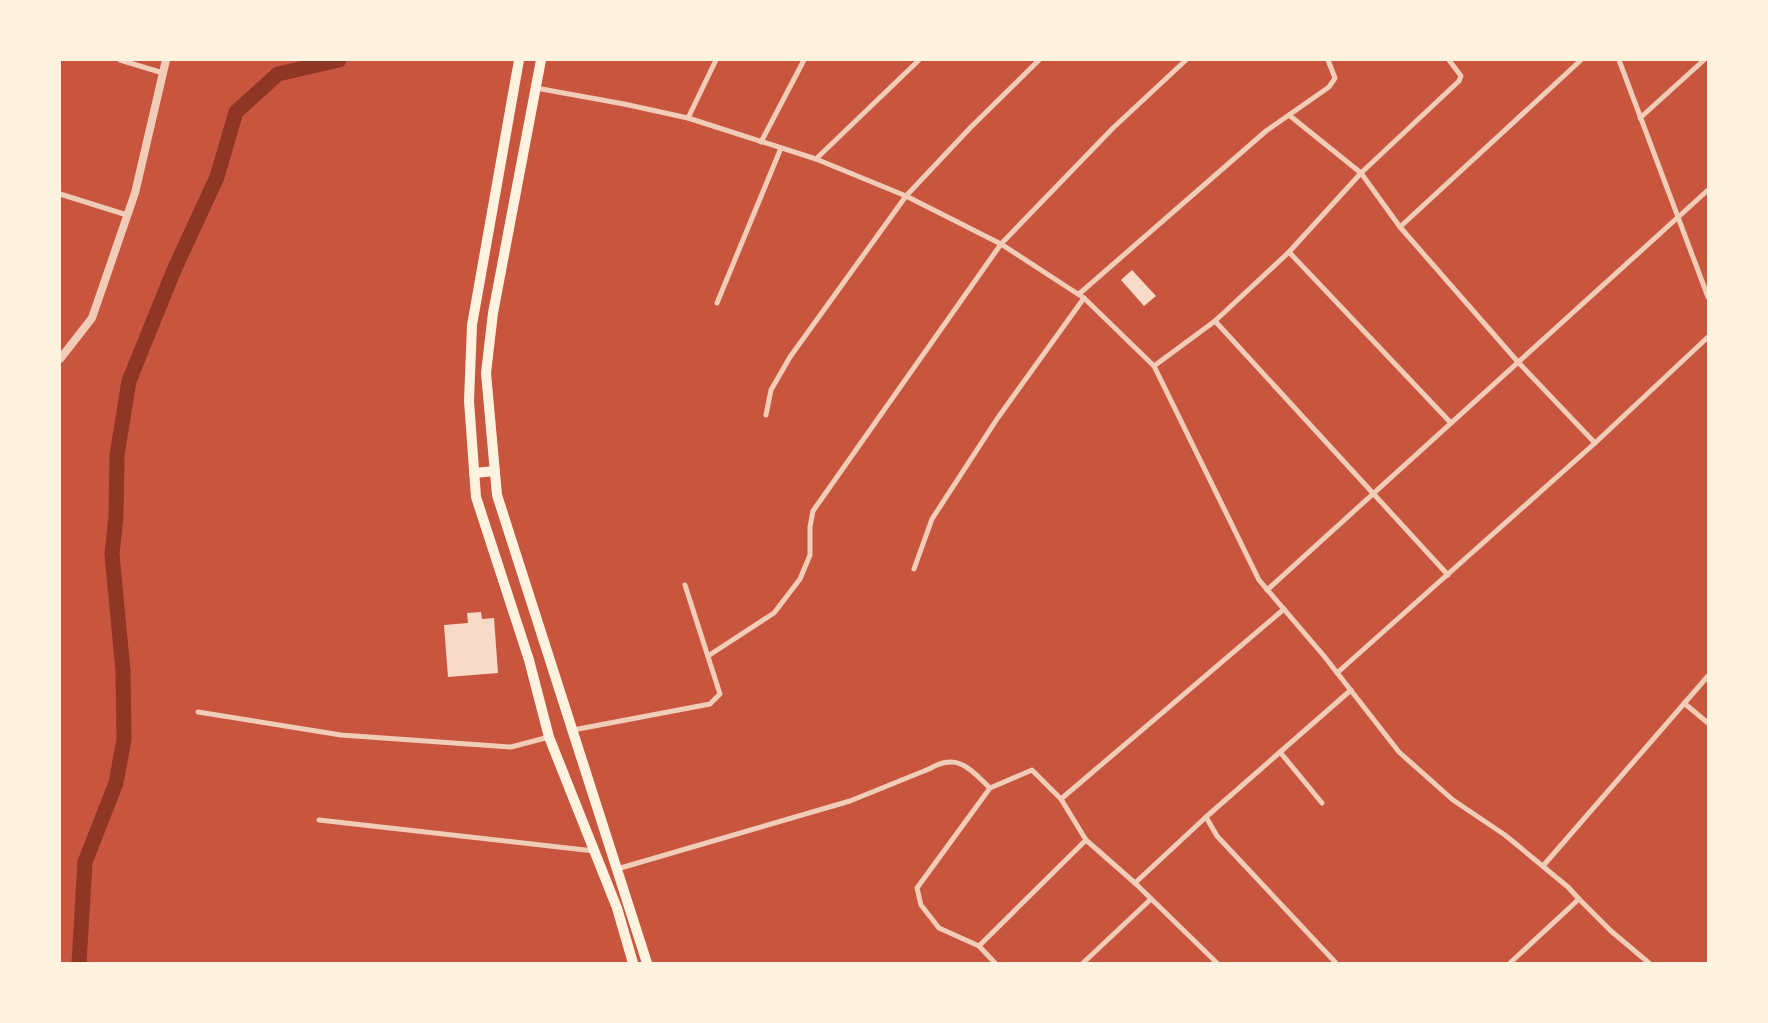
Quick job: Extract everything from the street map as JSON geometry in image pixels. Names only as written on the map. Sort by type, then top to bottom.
[{"type":"main road","points":[[520,60],[472,324],[469,401],[476,497],[529,660],[549,737],[617,908],[633,963]]},
{"type":"main road","points":[[541,60],[493,313],[486,373],[497,495],[647,963]]},
{"type":"main road","points":[[474,473],[495,471]]},
{"type":"street","points":[[120,60],[163,73]]},
{"type":"street","points":[[60,359],[92,318],[134,193],[166,60]]},
{"type":"street","points":[[688,118],[716,60]]},
{"type":"street","points":[[761,142],[804,60]]},
{"type":"street","points":[[816,159],[919,60]]},
{"type":"street","points":[[766,415],[771,390],[790,357],[906,196],[971,127],[1039,60]]},
{"type":"street","points":[[708,656],[774,613],[800,580],[810,555],[810,528],[813,511],[1001,244],[1113,128],[1186,60]]},
{"type":"street","points":[[1079,294],[1266,131],[1329,87],[1335,78],[1328,60]]},
{"type":"street","points":[[1154,366],[1215,321],[1289,252],[1361,173],[1459,81],[1461,76],[1449,60]]},
{"type":"street","points":[[1400,227],[1581,60]]},
{"type":"street","points":[[1618,60],[1708,297]]},
{"type":"street","points":[[1640,118],[1704,60]]},
{"type":"street","points":[[536,88],[688,118],[816,159],[906,196],[1001,244],[1079,294],[1154,366],[1258,580],[1338,673],[1399,752],[1453,800],[1505,835],[1568,887],[1579,900],[1649,963]]},
{"type":"street","points":[[1289,114],[1361,173],[1400,227],[1518,362],[1595,443]]},
{"type":"street","points":[[717,303],[780,148]]},
{"type":"street","points":[[1267,590],[1708,190]]},
{"type":"street","points":[[60,194],[127,215]]},
{"type":"street","points":[[1289,252],[1451,422]]},
{"type":"street","points":[[914,569],[932,519],[997,419],[1084,298]]},
{"type":"street","points":[[1215,321],[1448,575]]},
{"type":"street","points":[[1338,673],[1595,443],[1708,337]]},
{"type":"street","points":[[573,730],[710,704],[720,694],[685,585]]},
{"type":"street","points":[[1061,799],[1284,609]]},
{"type":"street","points":[[1543,866],[1708,676]]},
{"type":"street","points":[[1135,883],[1206,817],[1351,690]]},
{"type":"street","points":[[1684,704],[1708,723]]},
{"type":"street","points":[[198,712],[341,735],[502,747],[511,747],[549,737]]},
{"type":"street","points":[[1280,752],[1322,803]]},
{"type":"street","points":[[617,869],[850,801],[930,769],[940,762],[954,762],[967,766],[990,788]]},
{"type":"street","points":[[995,963],[979,946],[939,928],[921,904],[917,888],[990,788],[1032,770],[1061,799],[1086,840],[1135,883],[1217,963]]},
{"type":"street","points":[[1206,817],[1217,836],[1336,963]]},
{"type":"street","points":[[319,820],[594,851]]},
{"type":"street","points":[[979,946],[1086,840]]},
{"type":"street","points":[[1083,963],[1151,899]]},
{"type":"street","points":[[1510,963],[1579,900]]},
{"type":"building","points":[[1132,270],[1156,296],[1144,306],[1121,280]]},
{"type":"building","points":[[481,612],[482,619],[494,618],[498,673],[448,677],[444,625],[468,623],[467,613]]},
{"type":"waterway","points":[[79,963],[85,862],[116,783],[124,739],[123,671],[112,554],[116,517],[117,455],[129,381],[174,270],[217,177],[236,112],[278,74],[339,60]]}]
